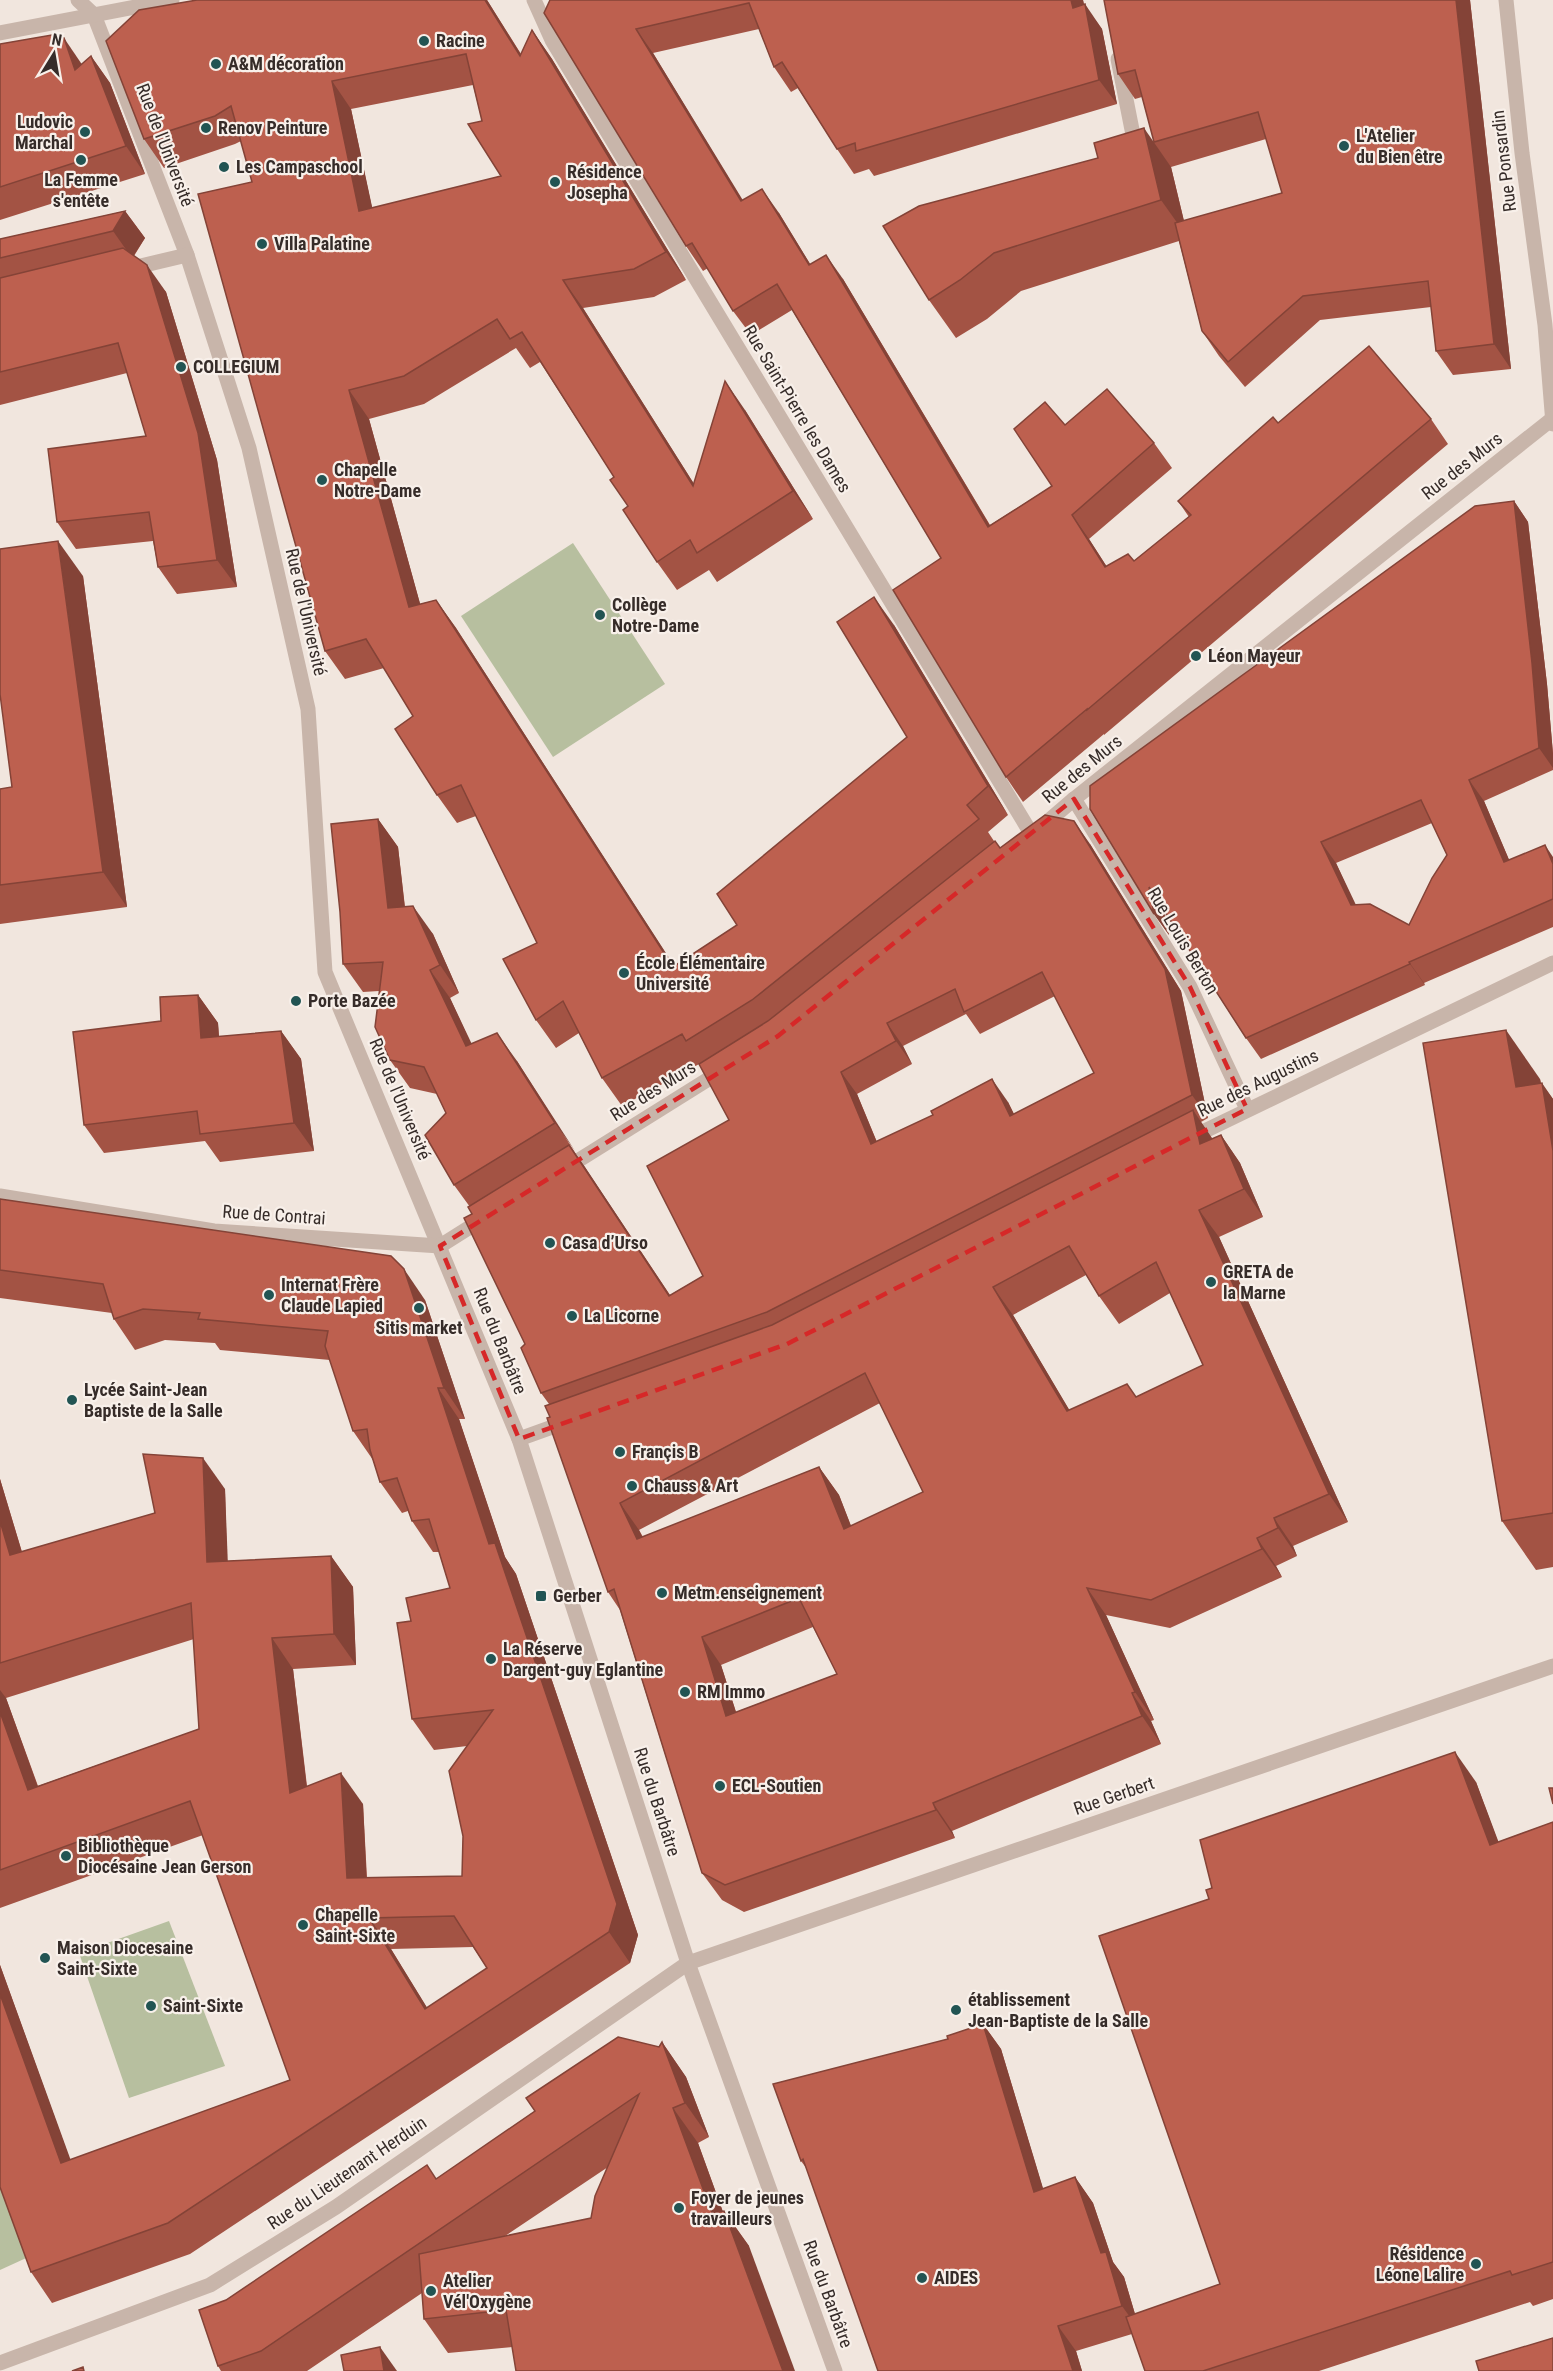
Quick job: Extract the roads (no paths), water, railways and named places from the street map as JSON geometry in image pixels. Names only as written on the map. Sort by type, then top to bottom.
[{"type":"street","name":"Rue de l'Université","points":[[78,0],[94,15],[187,255],[249,448],[308,710],[325,972],[440,1246]]},
{"type":"street","points":[[0,33],[172,0]]},
{"type":"street","name":"Rue Saint-Pierre les Dames","points":[[534,0],[552,40],[1027,839]]},
{"type":"street","name":"Rue Ponsardin","points":[[1506,0],[1522,153],[1545,325],[1553,424]]},
{"type":"street","points":[[1115,43],[1137,157]]},
{"type":"street","points":[[111,273],[187,255]]},
{"type":"street","name":"Rue des Murs","points":[[1027,839],[1074,799],[1552,419]]},
{"type":"street","name":"Rue Louis Berton","points":[[1074,799],[1190,987],[1247,1109]]},
{"type":"street","name":"Rue des Augustins","points":[[1174,1146],[1553,963]]},
{"type":"street","name":"Rue des Murs","points":[[554,1175],[737,1062]]},
{"type":"street","name":"Rue de Contrai","points":[[0,1196],[214,1231],[440,1246]]},
{"type":"street","points":[[440,1246],[503,1206]]},
{"type":"street","name":"Rue du Barbâtre","points":[[440,1246],[519,1439],[688,1963],[835,2371]]},
{"type":"street","points":[[519,1439],[578,1418]]},
{"type":"street","name":"Rue Gerbert","points":[[688,1963],[1553,1666]]},
{"type":"street","name":"Rue du Lieutenant Herduin","points":[[0,2363],[210,2285],[336,2208],[688,1963]]},
{"type":"place","name":"Racine","points":[[424,41]]},
{"type":"place","name":"A&M décoration","points":[[216,64]]},
{"type":"place","name":"Renov Peinture","points":[[206,128]]},
{"type":"place","name":"Ludovic Marchal","points":[[85,132]]},
{"type":"place","name":"L'Atelier du Bien être","points":[[1344,146]]},
{"type":"place","name":"La Femme s'entête","points":[[81,160]]},
{"type":"place","name":"Les Campaschool","points":[[224,167]]},
{"type":"place","name":"Résidence Josepha","points":[[555,182]]},
{"type":"place","name":"Villa Palatine","points":[[262,244]]},
{"type":"place","name":"COLLEGIUM","points":[[181,367]]},
{"type":"place","name":"Chapelle Notre-Dame","points":[[322,480]]},
{"type":"place","name":"Collège Notre-Dame","points":[[600,615]]},
{"type":"place","name":"Léon Mayeur","points":[[1196,656]]},
{"type":"place","name":"École Élémentaire Université","points":[[624,973]]},
{"type":"place","name":"Porte Bazée","points":[[296,1001]]},
{"type":"place","name":"Casa d’Urso","points":[[550,1243]]},
{"type":"place","name":"GRETA de la Marne","points":[[1211,1282]]},
{"type":"place","name":"Internat Frère Claude Lapied","points":[[269,1295]]},
{"type":"place","name":"Sitis market","points":[[419,1308]]},
{"type":"place","name":"La Licorne","points":[[572,1316]]},
{"type":"place","name":"Lycée Saint-Jean Baptiste de la Salle","points":[[72,1400]]},
{"type":"place","name":"Françis B","points":[[620,1452]]},
{"type":"place","name":"Chauss & Art","points":[[632,1486]]},
{"type":"place","name":"Metm.enseignement","points":[[662,1593]]},
{"type":"place","name":"Gerber","points":[[541,1596]]},
{"type":"place","name":"La Réserve Dargent-guy Eglantine","points":[[491,1659]]},
{"type":"place","name":"RM Immo","points":[[685,1692]]},
{"type":"place","name":"ECL-Soutien","points":[[720,1786]]},
{"type":"place","name":"Bibliothèque Diocésaine Jean Gerson","points":[[66,1856]]},
{"type":"place","name":"Chapelle Saint-Sixte","points":[[303,1925]]},
{"type":"place","name":"Maison Diocesaine Saint-Sixte","points":[[45,1958]]},
{"type":"place","name":"Saint-Sixte","points":[[151,2006]]},
{"type":"place","name":"établissement Jean-Baptiste de la Salle","points":[[956,2010]]},
{"type":"place","name":"Foyer de jeunes travailleurs","points":[[679,2208]]},
{"type":"place","name":"Résidence Léone Lalire","points":[[1476,2264]]},
{"type":"place","name":"AIDES","points":[[922,2278]]},
{"type":"place","name":"Atelier Vél'Oxygène","points":[[431,2291]]}]
